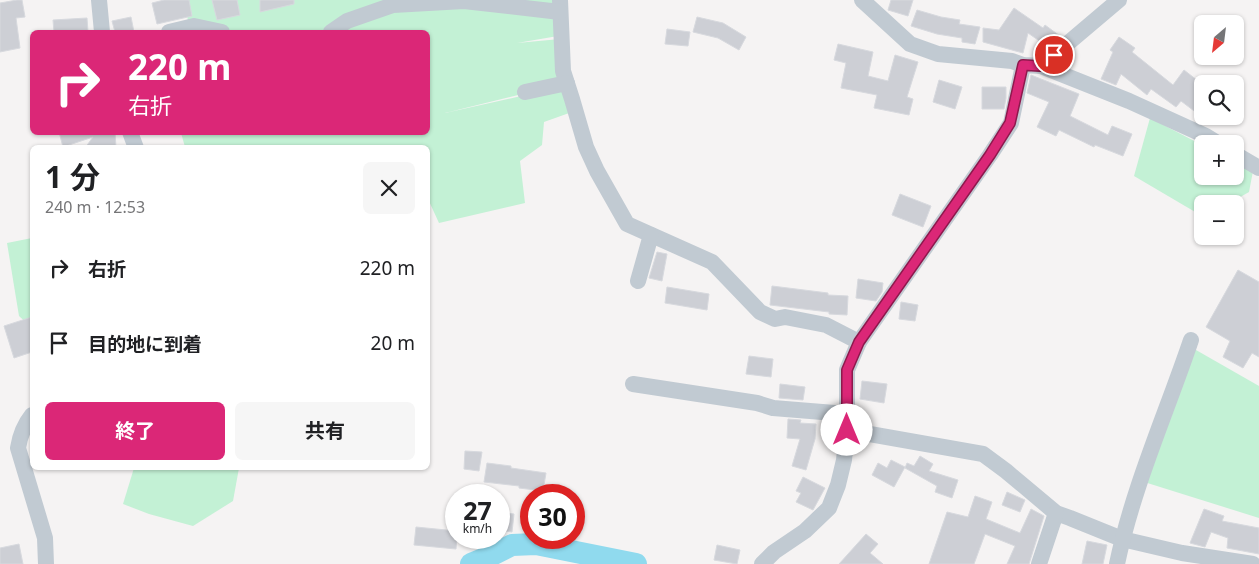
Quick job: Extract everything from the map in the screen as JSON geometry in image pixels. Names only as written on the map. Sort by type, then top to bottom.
[{"type":"street","points":[[99,0],[102,30]]},
{"type":"street","points":[[862,0],[910,44],[938,54],[1012,61],[1023,65],[1040,66],[1204,135]]},
{"type":"street","points":[[1040,66],[1119,0]]},
{"type":"street","points":[[334,30],[347,21],[393,6],[464,1],[560,6],[562,70],[586,148],[628,224],[712,262],[760,312],[775,319],[785,317],[826,324],[859,342]]},
{"type":"street","points":[[177,30],[194,26],[213,30]]},
{"type":"street","points":[[763,563],[774,552],[804,531],[829,508],[842,469],[847,422],[847,370],[859,342],[990,155],[1010,123],[1023,65]]},
{"type":"street","points":[[526,92],[567,83]]},
{"type":"street","points":[[1244,159],[1259,168]]},
{"type":"street","points":[[638,281],[651,235]]},
{"type":"street","points":[[1117,564],[1122,539],[1141,481],[1191,340]]},
{"type":"street","points":[[633,384],[757,403],[983,454],[1056,513],[1122,539],[1182,558],[1253,564]]},
{"type":"street","points":[[30,417],[20,436],[18,448],[46,538],[46,564]]},
{"type":"street","points":[[1038,564],[1056,513]]},
{"type":"green space","points":[[187,0],[558,0],[558,36],[517,43],[560,39],[567,83],[445,113],[566,86],[572,112],[544,122],[542,145],[520,161],[525,203],[439,223],[430,203],[430,145],[184,145],[182,135],[430,135],[430,30],[188,30]]},
{"type":"green space","points":[[1150,118],[1194,141],[1194,185],[1244,185],[1244,166],[1253,171],[1249,192],[1244,195],[1194,195],[1194,211],[1134,176]]},
{"type":"green space","points":[[30,238],[30,326],[19,316],[7,243]]},
{"type":"green space","points":[[1189,346],[1259,386],[1259,518],[1141,481]]},
{"type":"green space","points":[[133,470],[239,470],[233,501],[193,526],[149,514],[123,504]]},
{"type":"building","points":[[22,0],[25,17],[16,18],[20,48],[0,52],[0,3]]},
{"type":"building","points":[[164,0],[189,0],[192,16],[157,24],[152,3]]},
{"type":"building","points":[[212,0],[237,0],[240,15],[217,20]]},
{"type":"building","points":[[260,0],[294,0],[294,4],[260,12]]},
{"type":"building","points":[[891,0],[913,0],[908,16],[888,10]]},
{"type":"building","points":[[1014,8],[1043,28],[1045,25],[1060,36],[1048,47],[1028,33],[1023,53],[983,42],[983,28],[999,30]]},
{"type":"building","points":[[917,10],[960,20],[959,24],[980,27],[975,44],[962,42],[962,38],[937,34],[911,26]]},
{"type":"building","points":[[131,17],[134,30],[114,30],[112,21]]},
{"type":"building","points":[[697,17],[723,23],[746,37],[739,50],[718,38],[693,32]]},
{"type":"building","points":[[87,18],[88,30],[54,30],[53,20]]},
{"type":"building","points":[[667,29],[690,32],[688,46],[665,44]]},
{"type":"building","points":[[1119,37],[1135,48],[1132,52],[1173,85],[1184,70],[1194,78],[1194,111],[1181,101],[1176,107],[1151,89],[1147,95],[1121,74],[1116,85],[1101,79],[1113,52],[1110,50]]},
{"type":"building","points":[[838,44],[873,52],[868,76],[888,81],[895,55],[918,62],[907,97],[913,99],[909,115],[874,108],[877,95],[841,88],[846,63],[834,60]]},
{"type":"building","points":[[1031,75],[1079,94],[1070,116],[1108,135],[1112,126],[1132,134],[1123,156],[1095,145],[1094,147],[1059,130],[1056,136],[1037,127],[1049,102],[1027,93]]},
{"type":"building","points":[[939,80],[962,87],[955,109],[933,102]]},
{"type":"building","points":[[982,87],[1006,87],[1004,109],[982,109]]},
{"type":"building","points":[[60,135],[115,135],[116,145],[87,145],[93,137],[69,145],[62,145]]},
{"type":"building","points":[[900,194],[931,206],[923,227],[892,215]]},
{"type":"building","points":[[657,252],[667,254],[662,281],[649,278]]},
{"type":"building","points":[[1238,270],[1259,282],[1259,357],[1252,353],[1243,368],[1223,357],[1230,341],[1206,327]]},
{"type":"building","points":[[858,279],[883,283],[882,292],[876,301],[856,298]]},
{"type":"building","points":[[772,286],[828,293],[828,295],[848,296],[847,315],[770,305]]},
{"type":"building","points":[[667,287],[709,294],[707,310],[665,303]]},
{"type":"building","points":[[901,302],[918,305],[915,321],[899,319]]},
{"type":"building","points":[[30,318],[30,353],[14,358],[4,326]]},
{"type":"building","points":[[749,356],[773,359],[771,377],[746,374]]},
{"type":"building","points":[[862,381],[887,384],[884,403],[860,399]]},
{"type":"building","points":[[780,384],[805,387],[803,400],[779,398]]},
{"type":"building","points":[[788,419],[801,420],[800,423],[816,424],[815,439],[806,470],[792,466],[800,439],[787,438]]},
{"type":"building","points":[[465,451],[482,452],[479,471],[464,469]]},
{"type":"building","points":[[920,456],[933,464],[929,471],[958,480],[952,498],[935,492],[937,486],[905,468],[907,463],[914,466]]},
{"type":"building","points":[[891,460],[905,467],[894,487],[872,475],[878,463],[887,468]]},
{"type":"building","points":[[487,463],[546,473],[544,484],[520,484],[520,488],[519,486],[510,484],[484,482]]},
{"type":"building","points":[[803,477],[825,488],[813,510],[796,502],[801,493],[796,491]]},
{"type":"building","points":[[1007,492],[1025,500],[1020,512],[1002,505]]},
{"type":"building","points":[[975,496],[992,502],[986,519],[1020,533],[1031,509],[1044,516],[1029,564],[1007,564],[1015,546],[985,534],[974,564],[929,564],[947,512],[968,517]]},
{"type":"building","points":[[1204,509],[1224,516],[1222,521],[1259,528],[1259,554],[1227,548],[1228,538],[1211,532],[1205,547],[1190,543]]},
{"type":"building","points":[[510,513],[514,514],[512,532],[510,532]]},
{"type":"building","points":[[416,527],[445,530],[445,548],[414,545]]},
{"type":"building","points":[[866,534],[878,544],[870,553],[883,564],[839,564]]},
{"type":"building","points":[[1087,541],[1107,545],[1103,564],[1082,564]]},
{"type":"building","points":[[19,544],[23,564],[0,564],[0,548]]},
{"type":"building","points":[[717,545],[740,550],[737,564],[714,560]]},
{"type":"waterway","points":[[471,564],[512,545],[536,544],[636,564]]},
{"type":"route","points":[[847,430],[847,370],[859,342],[990,155],[1010,123],[1023,65],[1040,66],[1054,55]]}]
